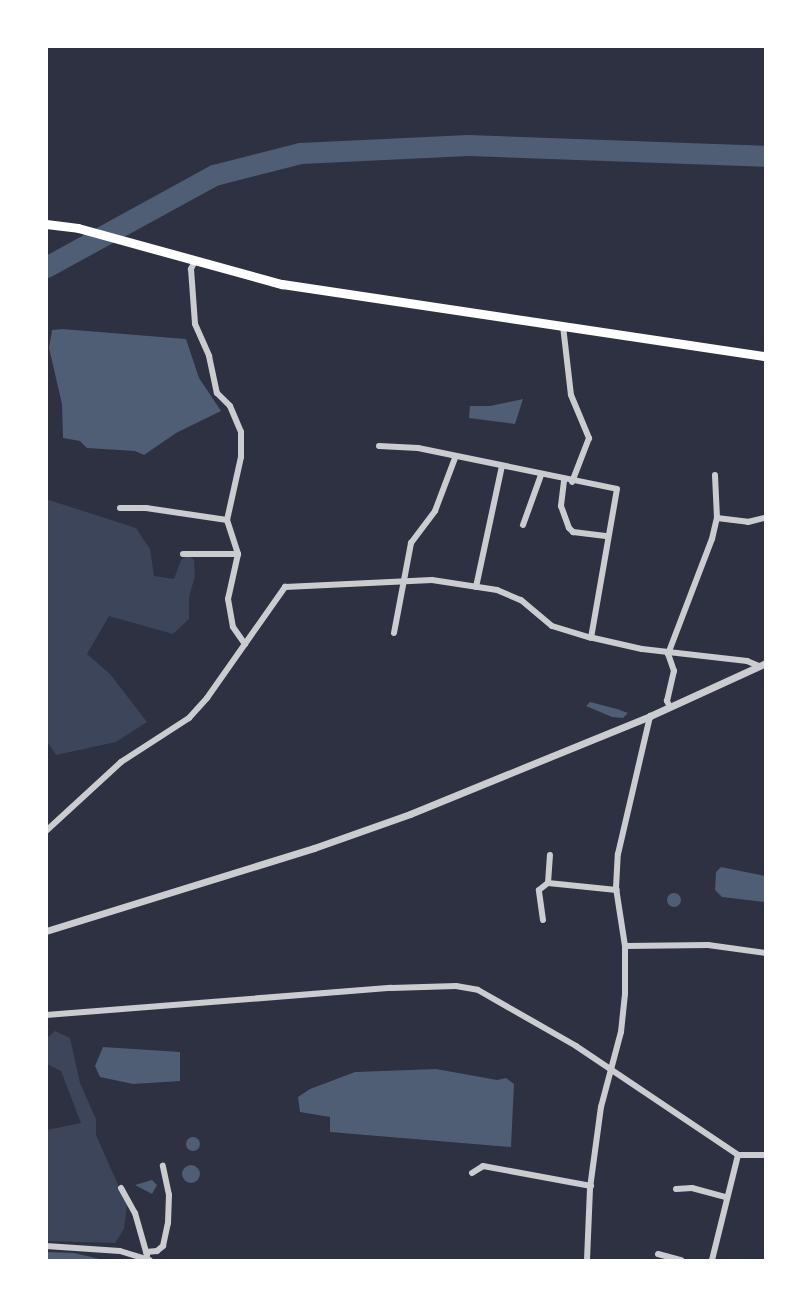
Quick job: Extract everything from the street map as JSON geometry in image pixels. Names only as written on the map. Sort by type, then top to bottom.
[{"type":"main road","points":[[46,224],[87,231],[194,263],[282,284],[765,356]]},
{"type":"street","points":[[194,263],[191,269],[195,324],[209,356],[217,393],[230,406],[241,432],[241,457],[227,520],[238,554],[228,599],[233,627],[245,644]]},
{"type":"street","points":[[563,326],[571,395],[589,438],[572,482]]},
{"type":"street","points":[[379,447],[418,448],[564,481],[617,489],[591,638]]},
{"type":"street","points":[[394,633],[401,581],[411,543],[435,511],[455,458]]},
{"type":"street","points":[[476,587],[502,466]]},
{"type":"street","points":[[523,525],[541,475]]},
{"type":"street","points":[[670,707],[667,700],[674,671],[668,652],[717,518],[715,475]]},
{"type":"street","points":[[564,481],[561,506],[569,528],[573,532],[608,536]]},
{"type":"street","points":[[120,508],[227,520]]},
{"type":"street","points":[[717,518],[748,522],[764,518]]},
{"type":"street","points":[[183,554],[238,554]]},
{"type":"street","points":[[46,831],[121,762],[189,718],[285,587],[432,580],[497,590],[520,600],[552,626],[591,638],[668,652],[762,664]]},
{"type":"street","points":[[46,931],[314,848],[410,814],[650,716],[762,664]]},
{"type":"street","points":[[588,1260],[591,1186],[611,1070],[621,1032],[625,946],[617,890],[618,854],[650,716]]},
{"type":"street","points":[[548,883],[550,855]]},
{"type":"street","points":[[543,920],[539,890],[548,883],[617,890]]},
{"type":"street","points":[[625,946],[708,945],[765,953]]},
{"type":"street","points":[[46,1015],[456,986],[478,990],[500,1000],[611,1070],[738,1155],[765,1155]]},
{"type":"street","points":[[712,1260],[738,1155]]},
{"type":"street","points":[[46,1245],[120,1251],[148,1257],[157,1251],[163,1246],[168,1223],[169,1195],[163,1166]]},
{"type":"street","points":[[472,1173],[483,1166],[591,1186]]},
{"type":"street","points":[[121,1188],[135,1213],[148,1257]]},
{"type":"street","points":[[676,1189],[692,1188],[726,1197]]},
{"type":"street","points":[[658,1254],[681,1260]]},
{"type":"shaded area","points":[[52,330],[186,339],[199,378],[221,411],[176,433],[144,455],[135,451],[87,448],[80,441],[63,438],[62,404],[49,348]]},
{"type":"shaded area","points":[[523,399],[515,424],[469,418],[470,406],[490,406]]},
{"type":"shaded area","points":[[46,499],[136,528],[150,549],[154,576],[174,579],[181,560],[189,555],[194,560],[195,576],[189,597],[189,619],[173,634],[109,616],[87,654],[110,674],[147,722],[116,742],[56,755],[46,740]]},
{"type":"shaded area","points":[[590,702],[628,713],[623,718],[612,717],[586,706]]},
{"type":"shaded area","points":[[721,867],[765,876],[765,902],[722,897],[715,890],[716,872]]},
{"type":"shaded area","points":[[671,893],[677,893],[681,900],[677,907],[671,907],[667,903],[667,897]]},
{"type":"shaded area","points":[[55,1031],[70,1038],[80,1083],[96,1119],[96,1135],[127,1205],[124,1229],[115,1243],[47,1241],[47,1130],[81,1123],[61,1071],[47,1064],[47,1038]]},
{"type":"shaded area","points":[[103,1047],[180,1052],[180,1081],[133,1084],[100,1077],[95,1066]]},
{"type":"shaded area","points":[[436,1069],[497,1080],[506,1078],[514,1084],[511,1147],[330,1132],[330,1117],[300,1112],[298,1097],[310,1089],[355,1072]]},
{"type":"shaded area","points":[[193,1137],[198,1139],[200,1144],[198,1149],[193,1151],[188,1149],[186,1144],[188,1139]]},
{"type":"shaded area","points":[[191,1165],[197,1168],[200,1174],[197,1180],[191,1183],[185,1180],[182,1174],[185,1168]]},
{"type":"shaded area","points":[[152,1180],[157,1185],[152,1194],[135,1185]]},
{"type":"shaded area","points":[[47,1252],[74,1253],[104,1260],[47,1260]]},
{"type":"waterway","points":[[46,267],[214,175],[300,153],[468,145],[766,156]]}]
